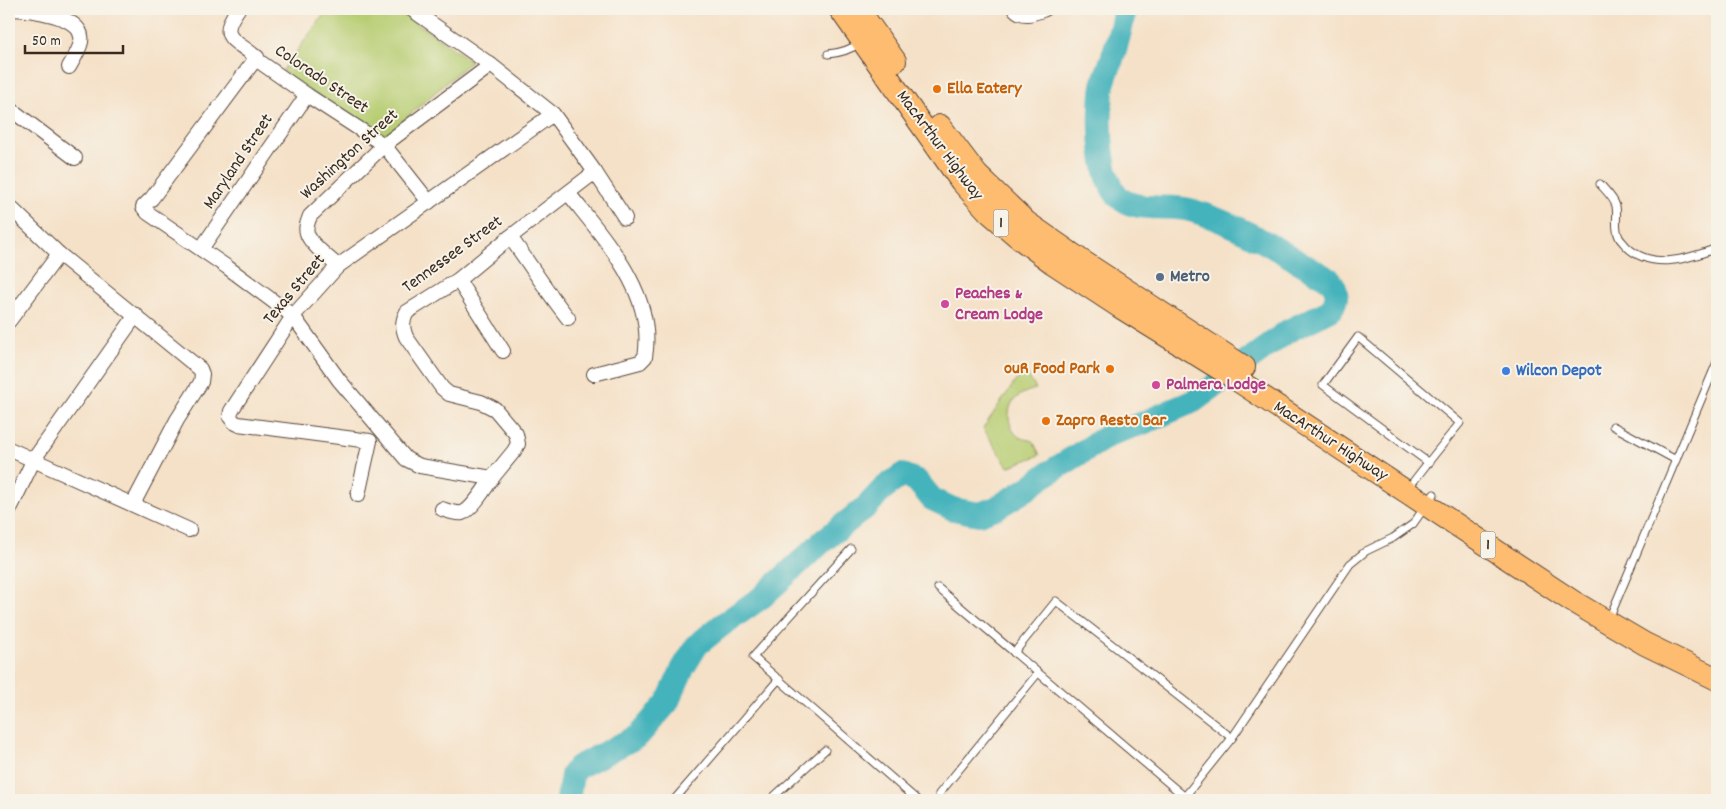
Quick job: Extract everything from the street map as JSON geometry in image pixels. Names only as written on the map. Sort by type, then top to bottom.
[{"type":"highway","name":"MacArthur Highway","points":[[854,12],[943,156],[961,181],[990,213],[1018,237],[1053,263],[1126,300],[1229,366],[1409,487],[1571,585],[1646,644],[1717,679]]},
{"type":"highway","name":"MacArthur Highway","points":[[1610,616],[1651,633],[1717,666]]},
{"type":"street","points":[[9,9],[21,9],[48,14],[67,20],[77,28],[81,36],[81,43],[69,67]]},
{"type":"street","name":"Colorado Street","points":[[238,9],[231,19],[228,28],[230,38],[307,95],[384,145],[429,202]]},
{"type":"street","points":[[1015,9],[1024,14],[1045,9]]},
{"type":"street","points":[[419,11],[553,114],[595,172],[625,218]]},
{"type":"street","points":[[257,58],[152,198],[143,207],[148,213],[202,249],[293,316],[340,380],[406,460],[412,463],[492,478]]},
{"type":"street","name":"Washington Street","points":[[338,266],[310,239],[306,232],[306,225],[310,216],[384,145],[491,65]]},
{"type":"street","name":"Maryland Street","points":[[202,249],[307,95]]},
{"type":"street","points":[[9,108],[75,158]]},
{"type":"street","name":"Texas Street","points":[[370,441],[238,424],[230,417],[231,411],[293,316],[338,266],[553,114]]},
{"type":"street","name":"Tennessee Street","points":[[442,509],[457,513],[464,512],[472,505],[514,451],[518,444],[516,434],[495,409],[481,402],[449,394],[442,388],[406,337],[403,329],[403,320],[407,312],[458,280],[510,237],[569,194],[595,172]]},
{"type":"street","points":[[569,194],[612,249],[622,266],[641,302],[646,330],[645,358],[640,362],[594,374]]},
{"type":"street","points":[[9,206],[60,254],[200,368],[202,374],[201,382],[177,420],[132,504]]},
{"type":"street","points":[[510,237],[535,270],[551,298],[568,318]]},
{"type":"street","points":[[9,321],[60,254]]},
{"type":"street","points":[[458,280],[504,351]]},
{"type":"street","points":[[9,511],[34,459],[136,315]]},
{"type":"street","points":[[358,495],[370,441],[384,432]]},
{"type":"street","points":[[9,449],[189,530]]},
{"type":"lane","points":[[828,54],[853,48],[869,36]]},
{"type":"lane","points":[[1600,184],[1616,205],[1616,224],[1619,238],[1633,253],[1654,261],[1674,261],[1717,248]]},
{"type":"lane","points":[[1409,487],[1429,463],[1460,423],[1358,337],[1323,386],[1429,463]]},
{"type":"lane","points":[[1610,616],[1717,362]]},
{"type":"lane","points":[[1613,426],[1676,460]]},
{"type":"lane","points":[[938,588],[1183,799],[1232,738],[1350,564],[1366,552],[1393,538],[1413,524],[1430,500]]},
{"type":"lane","points":[[851,549],[753,657],[917,800]]},
{"type":"lane","points":[[1014,653],[1056,601],[1232,738]]},
{"type":"lane","points":[[939,794],[1038,673]]},
{"type":"lane","points":[[674,800],[779,679]]},
{"type":"lane","points":[[770,800],[826,750]]},
{"type":"green space","points":[[328,9],[397,9],[471,61],[381,140],[282,71]]},
{"type":"green space","points":[[1024,369],[1036,389],[1014,400],[1010,407],[1009,417],[1014,432],[1021,438],[1033,441],[1040,455],[1008,467],[983,428]]},
{"type":"waterway","points":[[568,800],[572,775],[578,767],[638,736],[667,703],[683,668],[697,645],[762,597],[824,540],[866,507],[884,488],[902,475],[917,481],[932,499],[953,509],[979,514],[996,508],[1111,434],[1143,423],[1194,401],[1288,331],[1331,310],[1335,302],[1336,290],[1329,279],[1261,240],[1226,223],[1190,210],[1134,205],[1117,195],[1105,167],[1102,149],[1101,113],[1103,85],[1117,44],[1125,9]]},
{"type":"place","name":"Ella Eatery","points":[[937,89]]},
{"type":"place","name":"Metro","points":[[1160,277]]},
{"type":"place","name":"Peaches & Cream Lodge","points":[[945,304]]},
{"type":"place","name":"ouR Food Park","points":[[1110,369]]},
{"type":"place","name":"Wilcon Depot","points":[[1506,371]]},
{"type":"place","name":"Palmera Lodge","points":[[1156,385]]},
{"type":"place","name":"Zapro Resto Bar","points":[[1046,421]]}]
